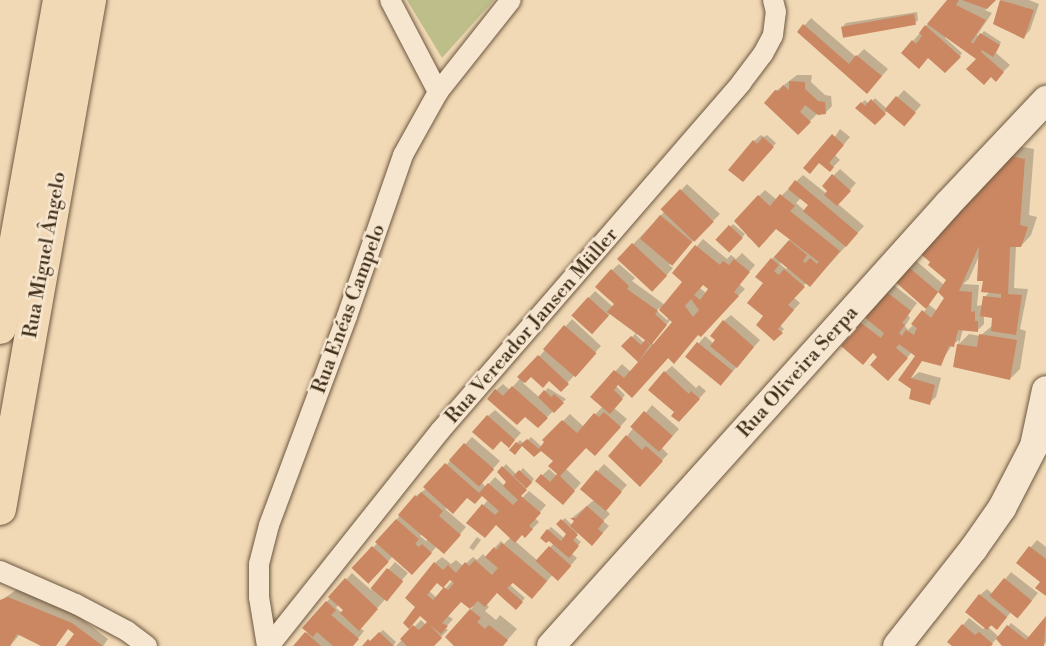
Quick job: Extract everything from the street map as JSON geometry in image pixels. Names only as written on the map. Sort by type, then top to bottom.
[{"type":"main road","name":"Rua Miguel Ângelo","points":[[0,328],[59,0]]},
{"type":"main road","name":"Rua Miguel Ângelo","points":[[0,509],[90,0]]},
{"type":"street","points":[[390,0],[438,92]]},
{"type":"street","name":"Rua Enéas Campelo","points":[[268,646],[259,597],[259,564],[269,525],[347,316],[403,155],[438,92],[511,0]]},
{"type":"street","name":"Rua Vereador Jansen Müller","points":[[268,646],[440,431],[741,83],[763,54],[773,35],[776,12],[773,0]]},
{"type":"street","name":"Rua Oliveira Serpa","points":[[551,646],[1034,126],[1046,100]]},
{"type":"street","points":[[897,646],[974,548],[1022,473],[1034,446],[1046,393]]},
{"type":"street","points":[[1022,473],[1046,455]]},
{"type":"street","points":[[0,571],[76,604],[127,631],[147,646]]},
{"type":"green space","points":[[407,0],[494,0],[442,58]]},
{"type":"building","points":[[947,0],[959,0],[956,5],[986,20],[971,42],[973,44],[980,33],[1000,45],[993,57],[982,50],[981,52],[1004,72],[996,82],[991,77],[984,85],[966,69],[976,59],[927,24]]},
{"type":"building","points":[[962,0],[996,0],[987,9]]},
{"type":"building","points":[[1000,0],[1034,10],[1024,39],[993,24]]},
{"type":"building","points":[[914,14],[916,25],[843,38],[841,27]]},
{"type":"building","points":[[803,24],[849,64],[856,55],[882,76],[867,94],[797,32]]},
{"type":"building","points":[[925,25],[961,57],[945,73],[928,58],[919,69],[901,53],[912,40],[916,44],[922,36],[919,33]]},
{"type":"building","points":[[789,81],[805,82],[805,89],[818,101],[825,102],[826,114],[818,115],[805,105],[800,112],[811,122],[798,135],[764,103],[775,90],[779,91],[783,85],[789,90]]},
{"type":"building","points":[[896,96],[916,113],[904,127],[884,110]]},
{"type":"building","points":[[871,99],[886,114],[875,125],[855,108],[861,102],[865,106]]},
{"type":"building","points":[[832,134],[844,145],[829,163],[834,167],[830,172],[819,163],[810,174],[803,168]]},
{"type":"building","points":[[763,137],[774,147],[743,182],[728,170],[753,140],[757,144]]},
{"type":"building","points":[[1005,155],[1025,159],[1020,225],[1028,227],[1021,247],[1010,247],[1008,294],[1022,295],[1016,335],[991,331],[992,318],[980,316],[983,296],[1001,298],[1001,294],[981,292],[983,281],[977,281],[979,246],[959,291],[972,292],[971,312],[975,311],[978,332],[958,330],[954,347],[949,346],[941,366],[922,361],[911,378],[935,385],[930,405],[909,399],[911,389],[898,380],[915,356],[899,344],[896,348],[908,358],[888,381],[870,365],[877,357],[873,353],[863,365],[841,346],[861,323],[881,338],[884,333],[859,313],[879,286],[911,311],[902,323],[905,325],[899,333],[902,336],[906,330],[914,335],[917,328],[911,324],[922,310],[931,318],[944,298],[938,292],[946,280],[928,265],[930,262],[916,250]]},
{"type":"building","points":[[832,174],[851,191],[837,206],[824,195],[827,191],[822,186]]},
{"type":"building","points":[[795,180],[858,233],[846,247],[803,211],[808,205],[788,189]]},
{"type":"building","points":[[680,189],[714,222],[694,242],[661,209]]},
{"type":"building","points":[[780,194],[795,206],[790,211],[840,251],[810,287],[774,257],[789,240],[807,255],[803,261],[805,263],[810,258],[817,264],[819,262],[776,229],[759,248],[734,221],[758,195],[770,206]]},
{"type":"building","points":[[660,215],[692,242],[672,266],[640,239]]},
{"type":"building","points":[[729,225],[743,238],[729,253],[715,240]]},
{"type":"building","points":[[632,243],[667,276],[652,292],[617,259]]},
{"type":"building","points":[[695,245],[720,265],[723,261],[729,265],[734,259],[750,272],[734,292],[739,296],[701,337],[698,335],[674,364],[668,358],[632,398],[618,385],[614,390],[623,399],[610,414],[590,397],[614,370],[624,378],[672,322],[659,310],[682,282],[672,273]],"holes":[[[703,285],[708,289],[700,300],[694,295]],[[691,299],[699,310],[693,317],[685,306]]]},
{"type":"building","points":[[771,258],[779,265],[774,271],[779,275],[784,269],[805,287],[788,305],[794,310],[778,329],[783,333],[774,341],[756,325],[763,316],[747,303],[763,283],[755,277]]},
{"type":"building","points":[[906,265],[938,292],[926,309],[891,278]]},
{"type":"building","points":[[611,269],[629,286],[627,289],[658,311],[655,314],[667,325],[651,345],[607,312],[614,304],[595,287]]},
{"type":"building","points":[[588,297],[609,316],[592,334],[571,316]]},
{"type":"building","points":[[723,320],[754,347],[737,368],[710,346],[715,340],[710,336]]},
{"type":"building","points":[[564,325],[596,353],[575,377],[543,349]]},
{"type":"building","points":[[979,334],[1017,340],[1010,380],[953,367],[957,344],[977,347]]},
{"type":"building","points":[[631,336],[641,345],[645,340],[650,345],[638,362],[621,346]]},
{"type":"building","points":[[697,342],[733,371],[721,386],[685,357]]},
{"type":"building","points":[[538,355],[569,384],[561,392],[549,381],[543,388],[531,377],[525,383],[517,377]]},
{"type":"building","points":[[664,371],[689,394],[691,391],[700,399],[679,422],[671,416],[674,412],[648,390]]},
{"type":"building","points":[[512,386],[548,418],[538,428],[525,417],[517,425],[487,399],[495,389],[503,396]]},
{"type":"building","points":[[544,390],[551,397],[554,394],[564,403],[554,413],[538,397]]},
{"type":"building","points":[[644,411],[673,436],[659,452],[630,427]]},
{"type":"building","points":[[604,412],[621,427],[595,456],[586,448],[560,476],[575,491],[563,505],[535,481],[541,474],[550,482],[557,474],[548,466],[553,461],[541,451],[534,457],[522,446],[515,455],[509,450],[516,442],[520,445],[527,439],[539,449],[544,442],[542,440],[562,420],[577,433],[594,413],[599,417]]},
{"type":"building","points":[[487,415],[515,440],[509,448],[501,441],[493,450],[472,432]]},
{"type":"building","points":[[626,435],[642,450],[646,446],[663,461],[640,487],[608,456]]},
{"type":"building","points":[[464,443],[494,469],[479,487],[449,460]]},
{"type":"building","points":[[445,463],[479,493],[488,483],[513,505],[518,500],[503,486],[506,482],[497,472],[502,466],[527,490],[521,496],[541,513],[529,526],[533,529],[525,538],[522,535],[515,543],[496,525],[485,538],[466,523],[482,504],[495,515],[499,511],[482,496],[475,504],[467,498],[453,514],[423,487]]},
{"type":"building","points":[[519,470],[532,482],[527,488],[514,476]]},
{"type":"building","points":[[596,470],[622,492],[606,511],[580,489]]},
{"type":"building","points":[[421,492],[443,511],[439,516],[461,535],[444,554],[398,515],[415,495],[417,497]]},
{"type":"building","points":[[587,506],[604,521],[598,529],[603,533],[592,546],[570,526],[574,521],[570,518],[576,518]]},
{"type":"building","points":[[396,519],[419,539],[415,544],[419,547],[422,544],[432,553],[412,575],[375,542]]},
{"type":"building","points":[[561,519],[578,535],[573,540],[579,546],[569,558],[549,541],[546,543],[540,538],[547,529],[561,541],[566,534],[556,524]]},
{"type":"building","points":[[502,543],[547,581],[532,599],[513,583],[507,588],[523,602],[516,610],[497,593],[485,607],[478,601],[470,609],[461,602],[442,623],[448,626],[441,634],[430,625],[442,638],[434,646],[407,646],[400,639],[413,625],[419,630],[427,622],[420,616],[409,629],[403,623],[415,607],[405,598],[434,562],[443,570],[448,565],[456,573],[465,562],[469,566],[475,560],[492,575],[498,568],[485,557],[494,547],[496,550]],"holes":[[[450,580],[454,583],[448,590],[444,587],[433,600],[427,595],[437,583],[443,588]]]},
{"type":"building","points":[[372,546],[389,562],[368,584],[352,568]]},
{"type":"building","points":[[549,546],[571,566],[558,581],[536,561]]},
{"type":"building","points":[[1029,546],[1046,559],[1046,596],[1035,588],[1040,582],[1016,563]]},
{"type":"building","points":[[387,568],[403,581],[387,601],[371,588]]},
{"type":"building","points":[[345,578],[378,609],[359,631],[340,613],[343,610],[328,597]]},
{"type":"building","points":[[1004,578],[1032,601],[1018,619],[990,596]]},
{"type":"building","points":[[979,594],[1007,617],[997,630],[991,625],[987,630],[965,612]]},
{"type":"building","points":[[8,597],[72,623],[103,646],[65,646],[74,634],[68,629],[56,646],[41,646],[17,634],[10,646],[0,646],[0,600]]},
{"type":"building","points":[[326,601],[336,610],[331,615],[359,639],[353,646],[333,646],[317,632],[313,637],[302,628]]},
{"type":"building","points":[[470,609],[481,618],[477,622],[485,629],[489,625],[508,640],[503,646],[454,646],[445,637]]},
{"type":"building","points":[[1046,616],[1044,646],[1002,646],[996,639],[1007,625],[1026,640]]},
{"type":"building","points":[[962,624],[975,635],[979,632],[993,644],[991,646],[952,646],[947,642]]},
{"type":"building","points":[[305,632],[321,646],[293,646]]},
{"type":"building","points":[[379,632],[394,646],[362,646],[368,639],[370,641]]}]
